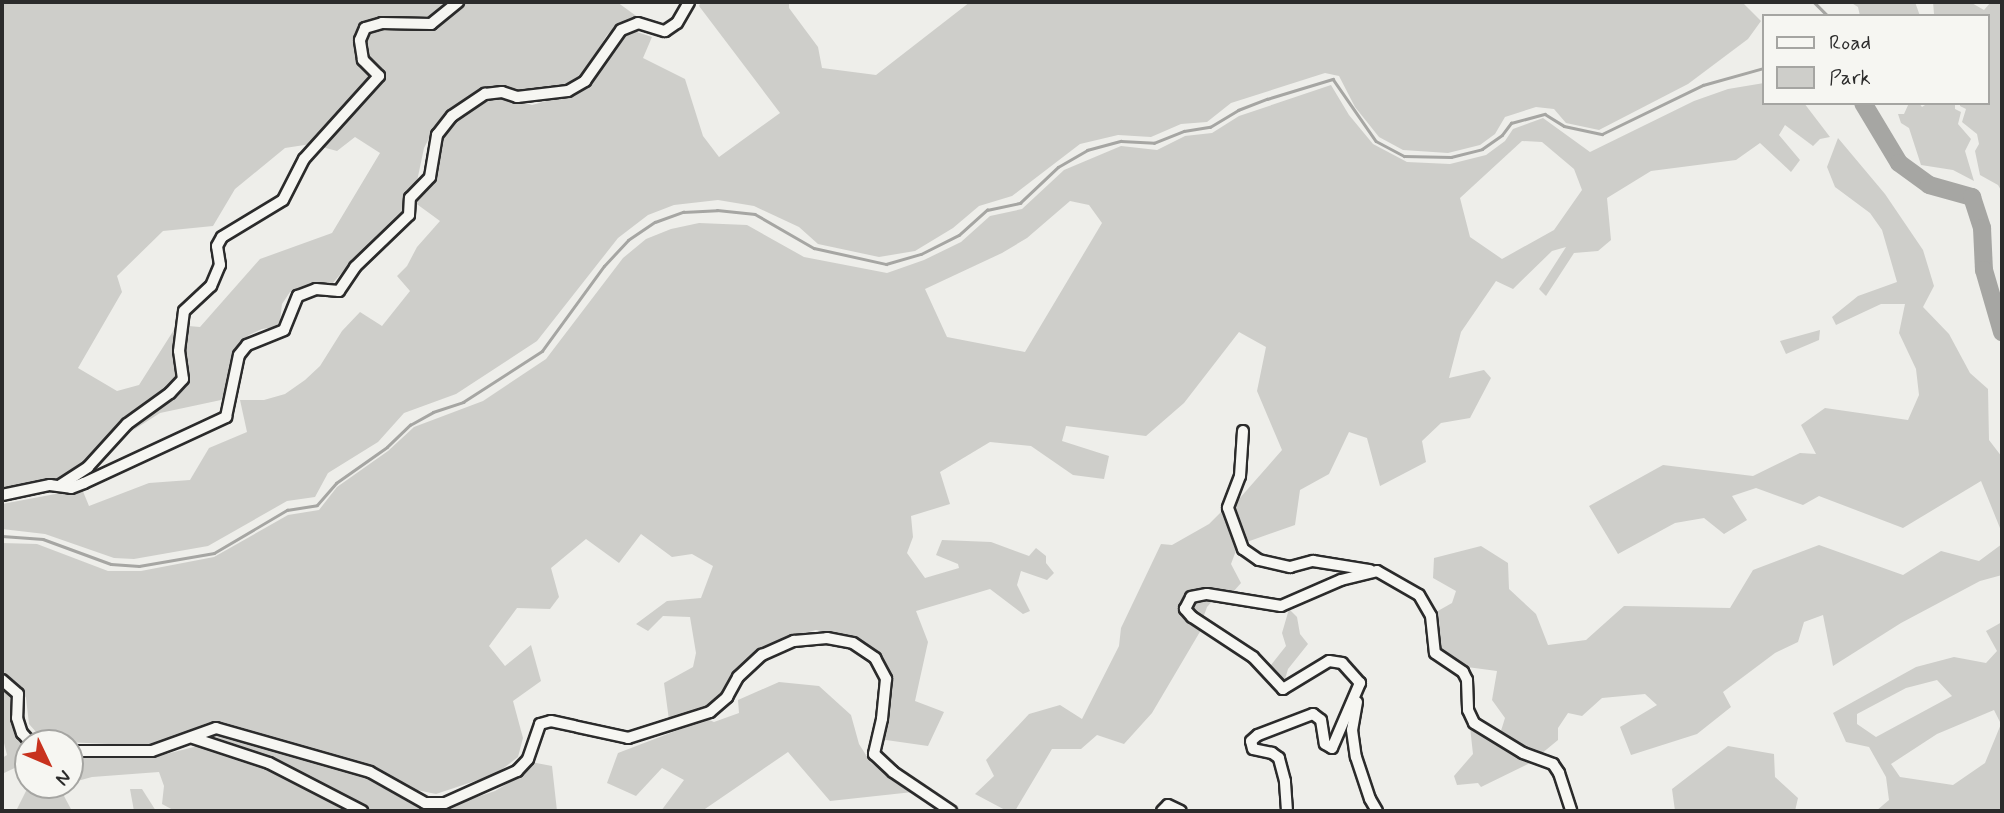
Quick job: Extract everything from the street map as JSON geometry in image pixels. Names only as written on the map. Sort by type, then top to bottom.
[{"type":"street","points":[[59,486],[88,467],[127,424],[170,393],[183,379],[179,351],[184,311],[211,286],[220,265],[217,246],[222,237],[283,200],[304,159],[379,76],[363,60],[360,40],[365,28],[382,23],[431,24],[458,2]]},
{"type":"street","points":[[2,495],[59,486],[71,488],[226,417],[239,355],[247,345],[284,330],[298,296],[316,289],[339,291],[355,267],[409,215],[410,198],[430,177],[436,135],[467,103],[485,94],[502,92],[517,97],[568,91],[584,81],[621,30],[638,23],[665,31],[677,23],[689,2]]},
{"type":"street","points":[[1243,432],[1240,476],[1227,508],[1243,549],[1259,560],[1290,567],[1313,561],[1377,572],[1419,595],[1431,615],[1435,653],[1463,672],[1467,680],[1468,710],[1474,723],[1523,753],[1553,764],[1562,779],[1571,811]]},
{"type":"street","points":[[1377,572],[1340,580],[1281,606],[1207,594],[1191,597],[1185,609],[1192,617],[1253,657],[1283,689],[1329,661],[1342,663],[1354,674],[1360,683],[1352,730],[1354,742],[1362,779],[1377,811]]},
{"type":"street","points":[[84,751],[142,752],[193,738],[216,728],[370,772],[425,803],[445,803],[493,784],[517,771],[528,759],[540,724],[551,721],[628,738],[710,712],[727,697],[738,677],[762,655],[794,641],[827,638],[853,643],[875,658],[886,679],[883,719],[874,754],[893,772],[951,811]]},
{"type":"street","points":[[2,680],[18,694],[17,718],[21,729]]},
{"type":"street","points":[[1287,811],[1285,781],[1279,758],[1272,752],[1253,749],[1251,741],[1258,735],[1313,714],[1321,720],[1325,744],[1332,748],[1359,692]]},
{"type":"street","points":[[193,738],[269,763],[362,811]]},
{"type":"street","points":[[1162,811],[1168,805],[1181,811]]},
{"type":"green space","points":[[2,2],[617,2],[639,18],[617,26],[607,35],[584,72],[564,87],[524,90],[502,86],[482,90],[455,106],[437,123],[424,148],[416,186],[404,199],[404,214],[351,262],[332,284],[312,284],[290,292],[282,304],[280,321],[275,327],[249,335],[234,349],[227,388],[221,400],[160,413],[88,459],[64,481],[2,490]],"holes":[[[355,137],[380,153],[332,233],[260,259],[200,327],[177,325],[139,385],[117,391],[78,368],[122,292],[117,276],[163,231],[213,226],[235,189],[285,148],[311,144],[337,151]]]},
{"type":"green space","points":[[701,2],[789,2],[789,8],[818,47],[822,68],[876,75],[970,2],[1742,2],[1761,21],[1748,39],[1688,84],[1599,130],[1566,123],[1554,109],[1536,107],[1505,117],[1495,134],[1480,145],[1448,153],[1403,150],[1379,137],[1355,107],[1339,76],[1325,73],[1231,103],[1207,122],[1181,124],[1151,137],[1118,135],[1080,144],[1012,196],[979,206],[953,228],[915,251],[879,257],[818,244],[799,227],[754,206],[718,200],[674,205],[648,215],[618,238],[537,341],[456,394],[404,413],[378,442],[328,473],[315,497],[287,501],[208,546],[134,559],[114,558],[45,534],[2,529],[2,504],[82,489],[89,506],[149,483],[190,480],[209,448],[247,432],[240,400],[264,400],[285,394],[305,380],[320,366],[342,331],[360,312],[382,326],[410,291],[397,276],[407,266],[417,247],[440,221],[414,202],[433,180],[439,138],[454,117],[486,97],[500,95],[532,105],[568,95],[623,35],[634,31],[652,37],[643,58],[685,79],[703,136],[719,157],[780,113],[699,6]]},
{"type":"green space","points":[[1850,2],[1915,2],[1919,14],[1860,14],[1858,7]]},
{"type":"green space","points":[[1933,2],[1970,2],[1984,10],[1991,2],[2002,2],[2002,192],[1998,185],[1980,175],[1975,151],[1979,144],[1977,134],[1962,122],[1966,109],[1960,106],[1990,105],[1990,14],[1934,14]]},
{"type":"green space","points":[[1762,83],[1762,105],[1806,105],[1830,137],[1820,139],[1813,146],[1785,125],[1779,135],[1800,160],[1791,172],[1760,143],[1736,160],[1651,171],[1607,198],[1611,240],[1598,251],[1574,253],[1546,296],[1539,289],[1566,247],[1552,251],[1513,289],[1496,281],[1461,332],[1449,378],[1484,370],[1491,378],[1470,418],[1441,423],[1422,441],[1426,462],[1380,486],[1367,438],[1349,432],[1329,474],[1300,490],[1295,525],[1244,543],[1232,507],[1282,450],[1257,391],[1266,347],[1239,332],[1184,403],[1146,436],[1066,426],[1062,441],[1109,456],[1104,479],[1073,475],[1031,446],[990,442],[940,472],[950,504],[911,516],[913,537],[907,553],[925,578],[959,568],[958,564],[936,555],[942,540],[991,542],[1029,556],[1036,548],[1046,556],[1046,563],[1054,573],[1047,580],[1021,571],[1017,585],[1030,611],[1023,614],[990,589],[916,611],[928,642],[915,701],[944,712],[928,746],[879,739],[890,678],[878,653],[850,637],[816,630],[786,638],[752,654],[730,678],[721,696],[706,709],[669,720],[664,683],[693,667],[696,653],[690,617],[663,616],[648,631],[636,624],[667,601],[701,598],[713,566],[692,554],[672,557],[641,534],[619,563],[586,539],[551,568],[559,597],[550,609],[517,608],[489,646],[505,666],[531,645],[541,681],[513,701],[523,738],[518,757],[496,774],[436,794],[407,788],[376,768],[219,721],[207,723],[151,746],[84,743],[84,729],[33,729],[29,724],[26,698],[20,686],[2,674],[2,543],[37,544],[108,571],[141,571],[214,557],[288,515],[319,510],[337,487],[388,451],[414,427],[483,401],[546,359],[623,258],[646,239],[671,229],[699,223],[747,225],[804,257],[887,273],[924,260],[961,242],[990,216],[1022,209],[1064,170],[1121,146],[1157,150],[1185,136],[1212,133],[1239,116],[1331,85],[1349,115],[1373,144],[1407,162],[1450,164],[1486,155],[1505,141],[1513,129],[1543,118],[1590,152],[1694,101],[1728,89]],"holes":[[[1522,141],[1542,142],[1574,169],[1582,190],[1554,230],[1502,259],[1470,237],[1460,198]],[[1070,201],[1089,205],[1102,223],[1025,352],[947,337],[925,289],[1002,253],[1027,238]]]},
{"type":"green space","points":[[1908,105],[1955,105],[1955,109],[1961,112],[1958,124],[1971,139],[1965,151],[1974,181],[1953,170],[1921,165],[1909,128],[1901,123],[1898,114],[1904,114]]},
{"type":"green space","points":[[1838,138],[1885,194],[1923,250],[1934,286],[1923,307],[1949,334],[1970,373],[1988,389],[1989,440],[2002,457],[2002,533],[1981,481],[1903,528],[1819,496],[1803,505],[1756,488],[1732,496],[1747,520],[1724,534],[1704,518],[1675,523],[1618,554],[1589,506],[1663,465],[1753,476],[1800,453],[1816,454],[1801,425],[1825,408],[1908,420],[1919,395],[1916,369],[1899,333],[1905,304],[1881,304],[1836,325],[1832,317],[1858,296],[1897,282],[1882,230],[1870,213],[1835,187],[1827,167]]},
{"type":"green space","points":[[1820,330],[1819,340],[1786,354],[1780,341]]},
{"type":"green space","points":[[1224,509],[1237,548],[1231,564],[1241,583],[1233,592],[1208,590],[1192,594],[1186,616],[1201,630],[1152,713],[1124,744],[1097,735],[1081,749],[1052,749],[1015,811],[1007,811],[975,794],[994,776],[986,760],[1029,714],[1060,705],[1082,719],[1119,646],[1121,628],[1161,544],[1172,545],[1209,524]]},
{"type":"green space","points":[[2002,544],[2002,575],[1980,581],[1901,623],[1833,666],[1823,615],[1804,622],[1798,642],[1775,653],[1723,692],[1731,707],[1697,734],[1631,755],[1620,727],[1657,705],[1645,694],[1602,698],[1582,716],[1568,713],[1558,728],[1558,740],[1541,754],[1500,734],[1505,718],[1492,700],[1497,671],[1467,667],[1439,650],[1436,612],[1452,603],[1456,591],[1433,578],[1434,558],[1481,546],[1508,563],[1509,589],[1536,614],[1548,645],[1586,640],[1624,606],[1730,608],[1753,570],[1819,545],[1903,575],[1941,551],[1979,561]]},
{"type":"green space","points":[[1215,598],[1207,607],[1202,621],[1188,609],[1193,599]]},
{"type":"green space","points":[[1289,609],[1297,617],[1300,634],[1308,644],[1288,669],[1283,686],[1267,670],[1286,646],[1282,633]]},
{"type":"green space","points":[[2002,622],[2002,811],[1876,811],[1889,800],[1886,777],[1869,747],[1846,742],[1833,713],[1916,667],[1954,657],[1986,663],[1997,651],[1986,631]],"holes":[[[1937,680],[1952,696],[1876,737],[1857,724],[1857,714],[1906,688]],[[1994,710],[2001,724],[1985,763],[1953,785],[1900,777],[1891,764],[1937,734]]]},
{"type":"green space","points":[[779,682],[819,686],[851,715],[859,744],[871,763],[913,792],[830,801],[788,752],[702,811],[661,811],[684,780],[662,768],[636,796],[607,783],[618,753],[707,719],[714,722],[739,713],[738,700]]},
{"type":"green space","points":[[2,688],[11,697],[14,722],[18,729],[14,729],[14,768],[2,774],[2,758],[7,755],[2,735]]},
{"type":"green space","points":[[1470,727],[1532,762],[1481,787],[1478,783],[1457,785],[1454,776],[1473,754]]},
{"type":"green space","points":[[223,733],[366,777],[427,809],[447,807],[495,791],[520,776],[531,762],[552,766],[557,811],[367,811],[296,772],[207,738]]},
{"type":"green space","points":[[198,746],[268,768],[351,811],[175,811],[162,804],[164,786],[159,772],[84,779],[84,756],[154,757]]},
{"type":"green space","points":[[1728,746],[1774,754],[1775,777],[1798,798],[1795,811],[1675,811],[1672,789]]},
{"type":"green space","points":[[130,789],[142,789],[156,811],[134,811]]},
{"type":"green space","points":[[22,799],[66,799],[72,811],[16,811]]},
{"type":"waterway","points":[[1814,2],[1826,14]]},
{"type":"waterway","points":[[2,536],[43,539],[111,564],[139,566],[214,553],[287,510],[317,505],[336,483],[387,447],[410,425],[433,412],[463,402],[542,351],[604,266],[628,240],[655,222],[683,212],[717,210],[755,214],[814,248],[886,264],[921,254],[959,235],[987,210],[1020,203],[1058,167],[1087,150],[1121,141],[1154,143],[1184,131],[1210,127],[1238,110],[1333,79],[1376,141],[1404,156],[1451,157],[1482,149],[1502,135],[1511,123],[1545,114],[1564,126],[1602,134],[1703,85],[1762,69]]},
{"type":"waterway","points":[[1864,105],[1899,163],[1929,185],[1972,197],[1982,228],[1984,270],[2002,332]]}]
